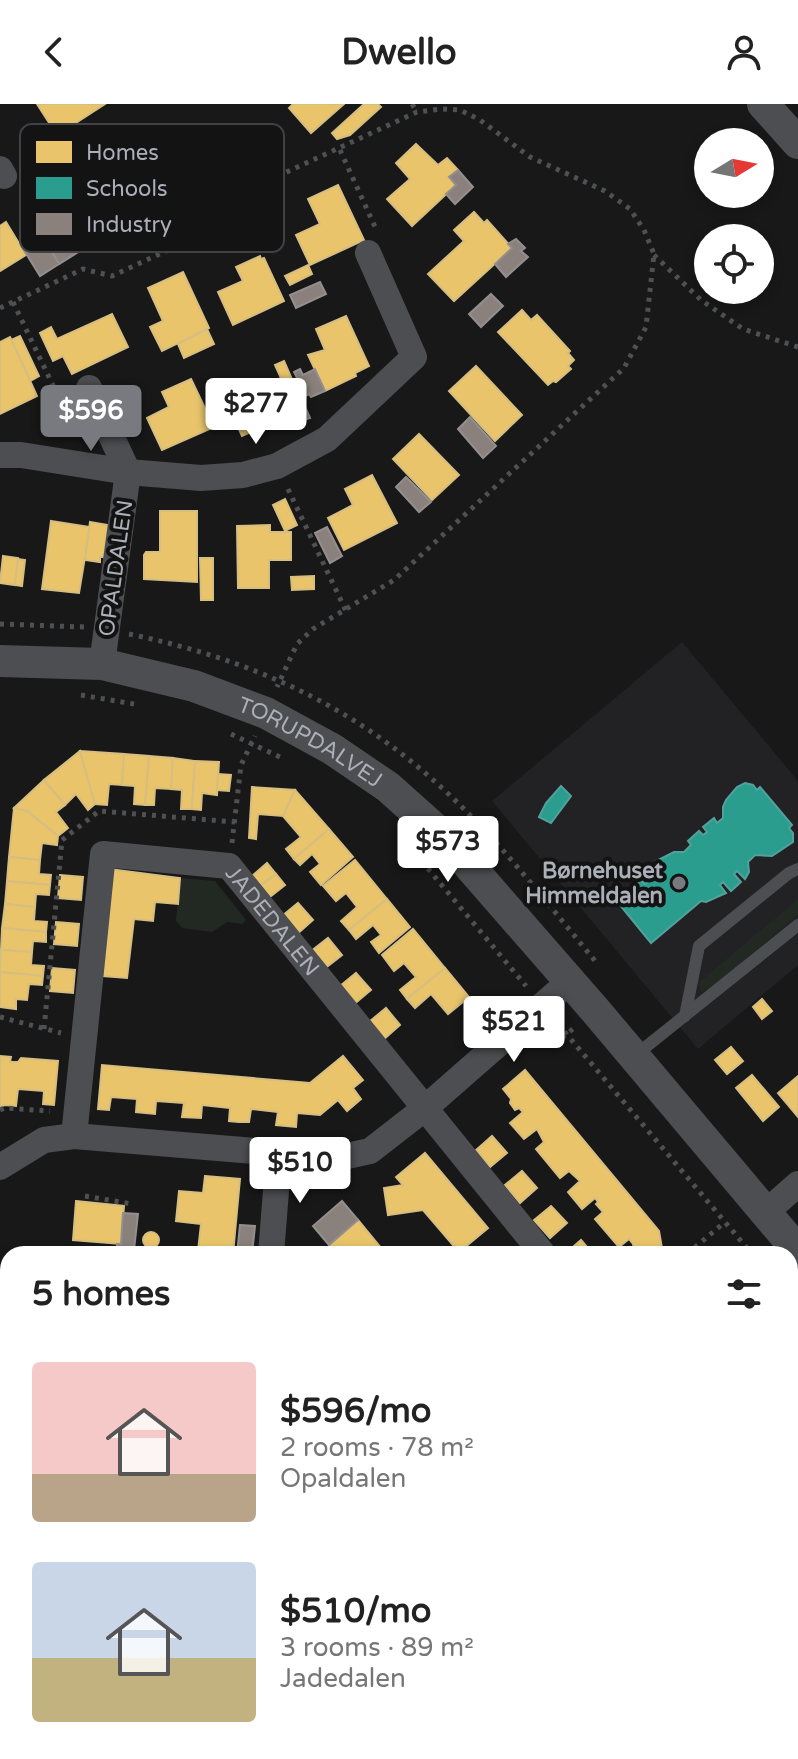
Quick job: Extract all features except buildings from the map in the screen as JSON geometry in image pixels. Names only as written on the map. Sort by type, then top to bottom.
[{"type":"street","points":[[763,104],[798,143]]},
{"type":"street","name":"OPALDALEN","points":[[0,455],[21,455],[128,472],[220,478],[277,466],[327,439],[414,357],[368,253]]},
{"type":"street","name":"OPALDALEN","points":[[89,388],[128,472],[102,664]]},
{"type":"street","name":"TORUPDALVEJ","points":[[0,661],[102,664],[151,674],[230,698],[332,749],[388,787],[445,838],[794,1246]]},
{"type":"street","name":"JADEDALEN","points":[[75,1124],[103,854],[229,866],[536,1246]]},
{"type":"street","points":[[0,1167],[75,1124],[279,1153],[338,1158],[370,1151],[424,1109],[570,981]]},
{"type":"street","points":[[272,1246],[279,1153]]},
{"type":"street","points":[[766,1212],[798,1184]]},
{"type":"lane","points":[[685,1016],[699,946],[798,869]]},
{"type":"lane","points":[[634,1056],[798,925]]},
{"type":"path","points":[[412,104],[417,112]]},
{"type":"path","points":[[340,150],[381,242],[368,253]]},
{"type":"path","points":[[654,254],[701,300],[743,329],[798,347]]},
{"type":"path","points":[[13,302],[58,396],[89,388]]},
{"type":"path","points":[[277,466],[346,611]]},
{"type":"path","points":[[66,694],[143,706]]},
{"type":"path","points":[[228,732],[289,762]]},
{"type":"path","points":[[411,848],[745,1246]]},
{"type":"path","points":[[0,1017],[83,1039]]},
{"type":"path","points":[[0,1110],[4,1108],[75,1124]]},
{"type":"path","points":[[85,1196],[132,1204]]},
{"type":"path","points":[[696,1246],[725,1222]]},
{"type":"shaded area","name":"Børnehuset Himmeldalen","points":[[682,642],[798,781],[798,965],[698,1049],[492,801]]},
{"type":"shaded area","points":[[180,878],[215,881],[246,920],[242,924],[227,922],[212,932],[182,928],[176,921]]},
{"type":"shaded area","points":[[798,899],[798,914],[713,987],[701,992],[698,983]]},
{"type":"place","name":"Børnehuset Himmeldalen","points":[[679,883]]}]
